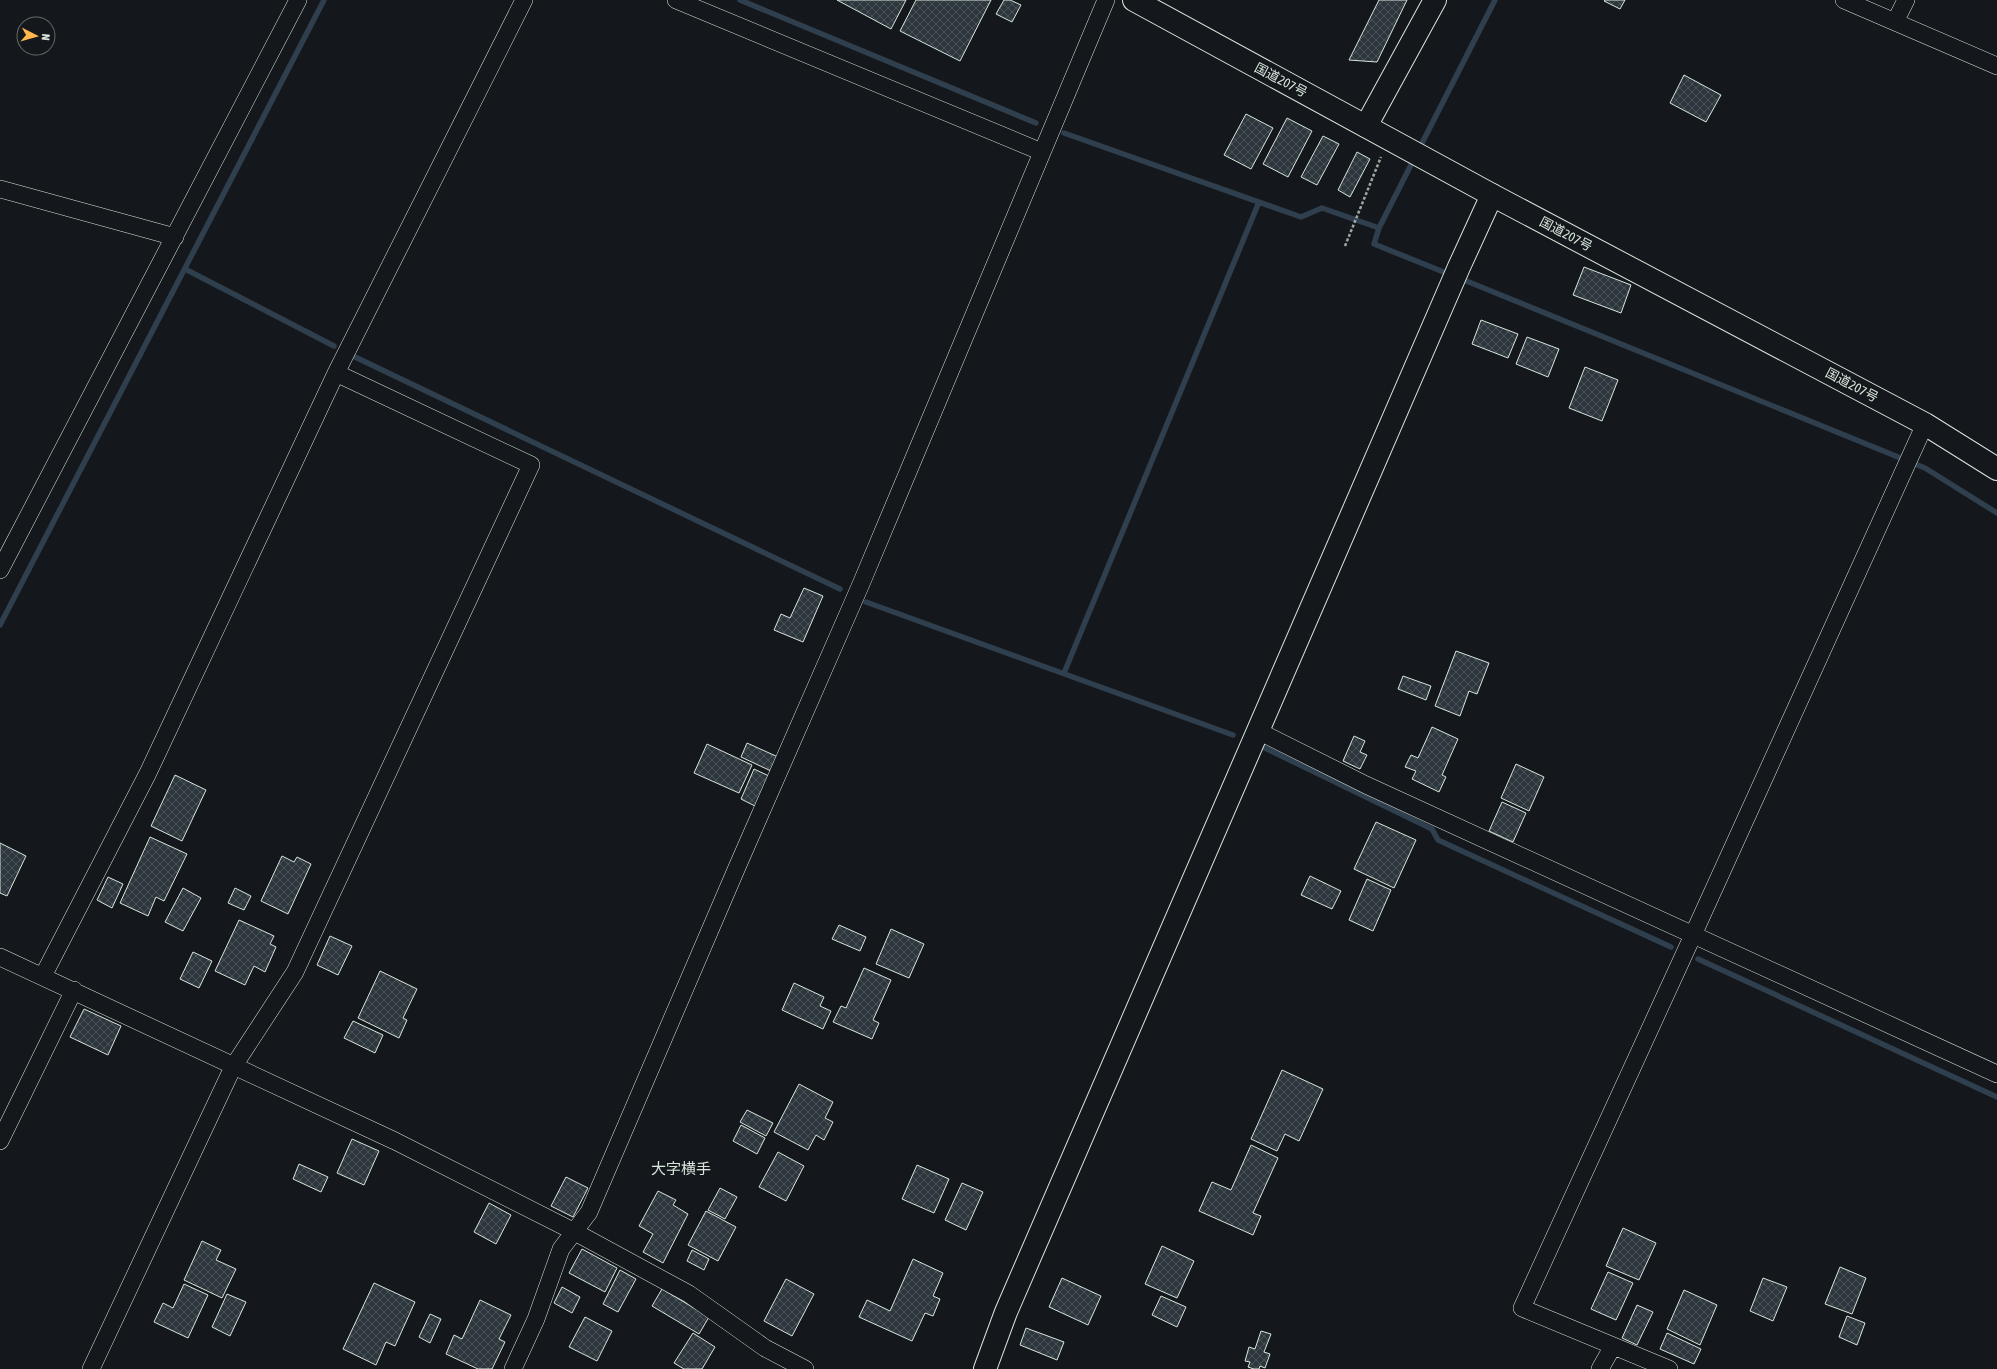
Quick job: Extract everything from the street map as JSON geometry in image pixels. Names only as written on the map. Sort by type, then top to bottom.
[{"type":"main road","name":"国道207号","points":[[1134,0],[1492,195],[1925,424],[1997,469]]},
{"type":"main road","points":[[1366,126],[1435,0]]},
{"type":"main road","points":[[985,1369],[1006,1312],[1455,277],[1492,195]]},
{"type":"street","points":[[0,570],[298,0]]},
{"type":"street","points":[[43,976],[148,773],[336,373],[524,0]]},
{"type":"street","points":[[676,0],[1042,152]]},
{"type":"street","points":[[513,1369],[536,1320],[562,1249],[573,1231],[589,1212],[741,858],[861,584],[1106,0]]},
{"type":"street","points":[[1844,0],[1997,66]]},
{"type":"street","points":[[1895,22],[1906,0]]},
{"type":"street","points":[[0,189],[175,237]]},
{"type":"street","points":[[91,1369],[233,1067],[295,972],[531,465],[336,373]]},
{"type":"street","points":[[1669,1369],[1522,1308],[1925,424]]},
{"type":"street","points":[[1258,730],[1366,785],[1997,1074]]},
{"type":"street","points":[[0,957],[74,990],[233,1067],[395,1141],[573,1231],[689,1294],[765,1348],[805,1369]]},
{"type":"street","points":[[0,1140],[74,990]]},
{"type":"street","points":[[1600,1369],[1613,1346]]},
{"type":"path","points":[[1345,246],[1388,138]]},
{"type":"building","points":[[837,0],[906,0],[891,29]]},
{"type":"building","points":[[916,0],[991,0],[960,61],[900,31]]},
{"type":"building","points":[[1004,0],[1010,0],[1021,5],[1012,22],[996,14]]},
{"type":"building","points":[[1379,0],[1407,0],[1377,62],[1349,60]]},
{"type":"building","points":[[1625,0],[1620,9],[1604,1]]},
{"type":"building","points":[[1684,75],[1721,95],[1706,122],[1670,103]]},
{"type":"building","points":[[1246,114],[1273,128],[1251,169],[1224,155]]},
{"type":"building","points":[[1287,118],[1312,131],[1288,177],[1263,164]]},
{"type":"building","points":[[1323,136],[1339,144],[1317,185],[1301,177]]},
{"type":"building","points":[[1357,152],[1370,159],[1350,197],[1338,190]]},
{"type":"building","points":[[1584,267],[1631,285],[1621,313],[1573,295]]},
{"type":"building","points":[[1481,320],[1518,334],[1508,358],[1472,344]]},
{"type":"building","points":[[1527,337],[1559,349],[1548,377],[1516,364]]},
{"type":"building","points":[[1585,367],[1618,380],[1602,421],[1569,408]]},
{"type":"building","points":[[804,588],[823,596],[803,642],[774,630],[781,614],[790,618]]},
{"type":"building","points":[[1456,651],[1489,663],[1477,694],[1469,691],[1460,716],[1435,706]]},
{"type":"building","points":[[1403,676],[1431,686],[1426,700],[1398,689]]},
{"type":"building","points":[[1432,727],[1458,739],[1442,775],[1446,777],[1439,792],[1412,779],[1416,771],[1405,767],[1411,755],[1418,758]]},
{"type":"building","points":[[1354,736],[1365,741],[1360,752],[1367,755],[1360,769],[1343,761]]},
{"type":"building","points":[[747,743],[778,757],[771,771],[741,757]]},
{"type":"building","points":[[707,744],[752,765],[739,793],[694,773]]},
{"type":"building","points":[[1516,764],[1544,777],[1529,811],[1501,798]]},
{"type":"building","points":[[754,769],[769,776],[755,806],[741,799]]},
{"type":"building","points":[[175,775],[206,790],[182,841],[151,826]]},
{"type":"building","points":[[1502,802],[1526,813],[1513,842],[1489,831]]},
{"type":"building","points":[[1376,822],[1416,840],[1394,888],[1354,869]]},
{"type":"building","points":[[150,837],[187,854],[164,901],[156,897],[148,916],[120,903]]},
{"type":"building","points":[[0,843],[26,856],[7,896],[0,893]]},
{"type":"building","points":[[282,856],[294,862],[297,857],[311,864],[288,914],[261,901]]},
{"type":"building","points":[[1310,876],[1341,891],[1332,909],[1301,895]]},
{"type":"building","points":[[108,877],[123,884],[112,908],[97,900]]},
{"type":"building","points":[[1367,879],[1391,890],[1373,931],[1349,920]]},
{"type":"building","points":[[183,888],[201,898],[183,931],[165,922]]},
{"type":"building","points":[[235,888],[251,896],[244,910],[228,903]]},
{"type":"building","points":[[239,920],[274,936],[270,944],[276,947],[265,972],[254,966],[245,985],[215,971]]},
{"type":"building","points":[[839,925],[866,937],[860,951],[832,939]]},
{"type":"building","points":[[891,929],[924,944],[909,978],[876,964]]},
{"type":"building","points":[[330,936],[352,946],[338,975],[317,965]]},
{"type":"building","points":[[193,952],[212,961],[199,988],[180,979]]},
{"type":"building","points":[[864,968],[891,980],[873,1020],[879,1023],[872,1039],[833,1022],[841,1006],[846,1008]]},
{"type":"building","points":[[380,971],[417,989],[403,1018],[407,1020],[399,1038],[358,1018]]},
{"type":"building","points":[[794,983],[824,997],[820,1006],[831,1011],[823,1029],[782,1010]]},
{"type":"building","points":[[84,1009],[121,1026],[108,1055],[70,1037]]},
{"type":"building","points":[[353,1021],[383,1035],[375,1053],[344,1038]]},
{"type":"building","points":[[1282,1070],[1323,1089],[1299,1141],[1285,1134],[1277,1151],[1251,1139]]},
{"type":"building","points":[[799,1084],[833,1102],[825,1118],[833,1122],[824,1140],[816,1135],[808,1150],[774,1132]]},
{"type":"building","points":[[747,1110],[773,1123],[766,1136],[740,1122]]},
{"type":"building","points":[[741,1125],[765,1138],[757,1154],[733,1141]]},
{"type":"building","points":[[352,1139],[379,1151],[364,1185],[337,1173]]},
{"type":"building","points":[[1251,1145],[1278,1158],[1253,1213],[1261,1216],[1253,1235],[1199,1211],[1212,1182],[1231,1190]]},
{"type":"building","points":[[778,1152],[804,1166],[786,1201],[759,1187]]},
{"type":"building","points":[[299,1164],[328,1177],[321,1192],[293,1179]]},
{"type":"building","points":[[917,1165],[949,1179],[934,1213],[902,1199]]},
{"type":"building","points":[[566,1177],[588,1188],[573,1217],[551,1206]]},
{"type":"building","points":[[962,1183],[983,1192],[966,1230],[945,1220]]},
{"type":"building","points":[[720,1188],[737,1197],[725,1219],[708,1210]]},
{"type":"building","points":[[658,1191],[676,1200],[673,1205],[688,1214],[663,1263],[643,1252],[653,1234],[639,1226]]},
{"type":"building","points":[[489,1203],[511,1215],[496,1244],[474,1232]]},
{"type":"building","points":[[706,1211],[736,1227],[718,1261],[688,1245]]},
{"type":"building","points":[[1623,1228],[1656,1243],[1639,1280],[1606,1266]]},
{"type":"building","points":[[202,1241],[221,1250],[216,1260],[236,1269],[222,1298],[184,1280]]},
{"type":"building","points":[[1162,1246],[1194,1261],[1177,1298],[1145,1284]]},
{"type":"building","points":[[582,1249],[617,1268],[605,1292],[569,1273]]},
{"type":"building","points":[[692,1250],[709,1259],[704,1270],[687,1261]]},
{"type":"building","points":[[913,1259],[943,1273],[933,1296],[940,1299],[933,1316],[925,1313],[912,1341],[859,1317],[867,1300],[890,1311]]},
{"type":"building","points":[[1840,1267],[1866,1278],[1852,1314],[1825,1304]]},
{"type":"building","points":[[620,1270],[636,1279],[618,1312],[603,1304]]},
{"type":"building","points":[[1608,1272],[1633,1283],[1616,1320],[1591,1309]]},
{"type":"building","points":[[1062,1278],[1101,1296],[1088,1325],[1049,1307]]},
{"type":"building","points":[[1763,1278],[1787,1287],[1773,1321],[1750,1311]]},
{"type":"building","points":[[786,1279],[814,1294],[792,1336],[764,1321]]},
{"type":"building","points":[[374,1283],[415,1302],[395,1346],[386,1342],[376,1365],[343,1349]]},
{"type":"building","points":[[184,1284],[208,1295],[188,1338],[154,1322],[163,1303],[173,1308]]},
{"type":"building","points":[[562,1287],[580,1297],[572,1313],[554,1303]]},
{"type":"building","points":[[662,1289],[709,1317],[699,1334],[652,1306]]},
{"type":"building","points":[[1684,1290],[1717,1305],[1700,1345],[1667,1329]]},
{"type":"building","points":[[227,1294],[246,1302],[230,1336],[212,1327]]},
{"type":"building","points":[[1161,1296],[1186,1307],[1177,1327],[1152,1315]]},
{"type":"building","points":[[480,1300],[511,1315],[499,1339],[505,1342],[492,1369],[478,1369],[446,1354],[454,1335],[462,1339]]},
{"type":"building","points":[[1637,1305],[1653,1312],[1637,1345],[1622,1338]]},
{"type":"building","points":[[430,1314],[441,1319],[430,1343],[419,1337]]},
{"type":"building","points":[[1847,1316],[1865,1323],[1857,1345],[1839,1337]]},
{"type":"building","points":[[585,1317],[612,1331],[597,1361],[569,1347]]},
{"type":"building","points":[[1026,1328],[1064,1342],[1057,1360],[1020,1345]]},
{"type":"building","points":[[1261,1331],[1271,1334],[1264,1352],[1270,1354],[1265,1368],[1260,1366],[1259,1369],[1254,1369],[1248,1367],[1250,1362],[1245,1361],[1249,1347],[1255,1349]]},
{"type":"building","points":[[693,1333],[715,1347],[702,1369],[684,1369],[674,1363]]},
{"type":"building","points":[[1667,1333],[1701,1349],[1694,1364],[1660,1349]]},
{"type":"waterway","points":[[0,625],[324,0]]},
{"type":"waterway","points":[[740,0],[1036,123]]},
{"type":"waterway","points":[[1419,149],[1495,0]]},
{"type":"waterway","points":[[1064,133],[1301,217],[1322,208],[1379,228]]},
{"type":"waterway","points":[[1415,157],[1379,228],[1374,244],[1451,275]]},
{"type":"waterway","points":[[1064,673],[1259,202]]},
{"type":"waterway","points":[[185,269],[334,346]]},
{"type":"waterway","points":[[1459,278],[1925,468],[1997,513]]},
{"type":"waterway","points":[[355,357],[840,589]]},
{"type":"waterway","points":[[866,602],[1233,735]]},
{"type":"waterway","points":[[1265,748],[1432,829],[1438,840],[1671,947]]},
{"type":"waterway","points":[[1698,959],[1997,1097]]},
{"type":"district","name":"大字横手","points":[[681,1168]]}]
